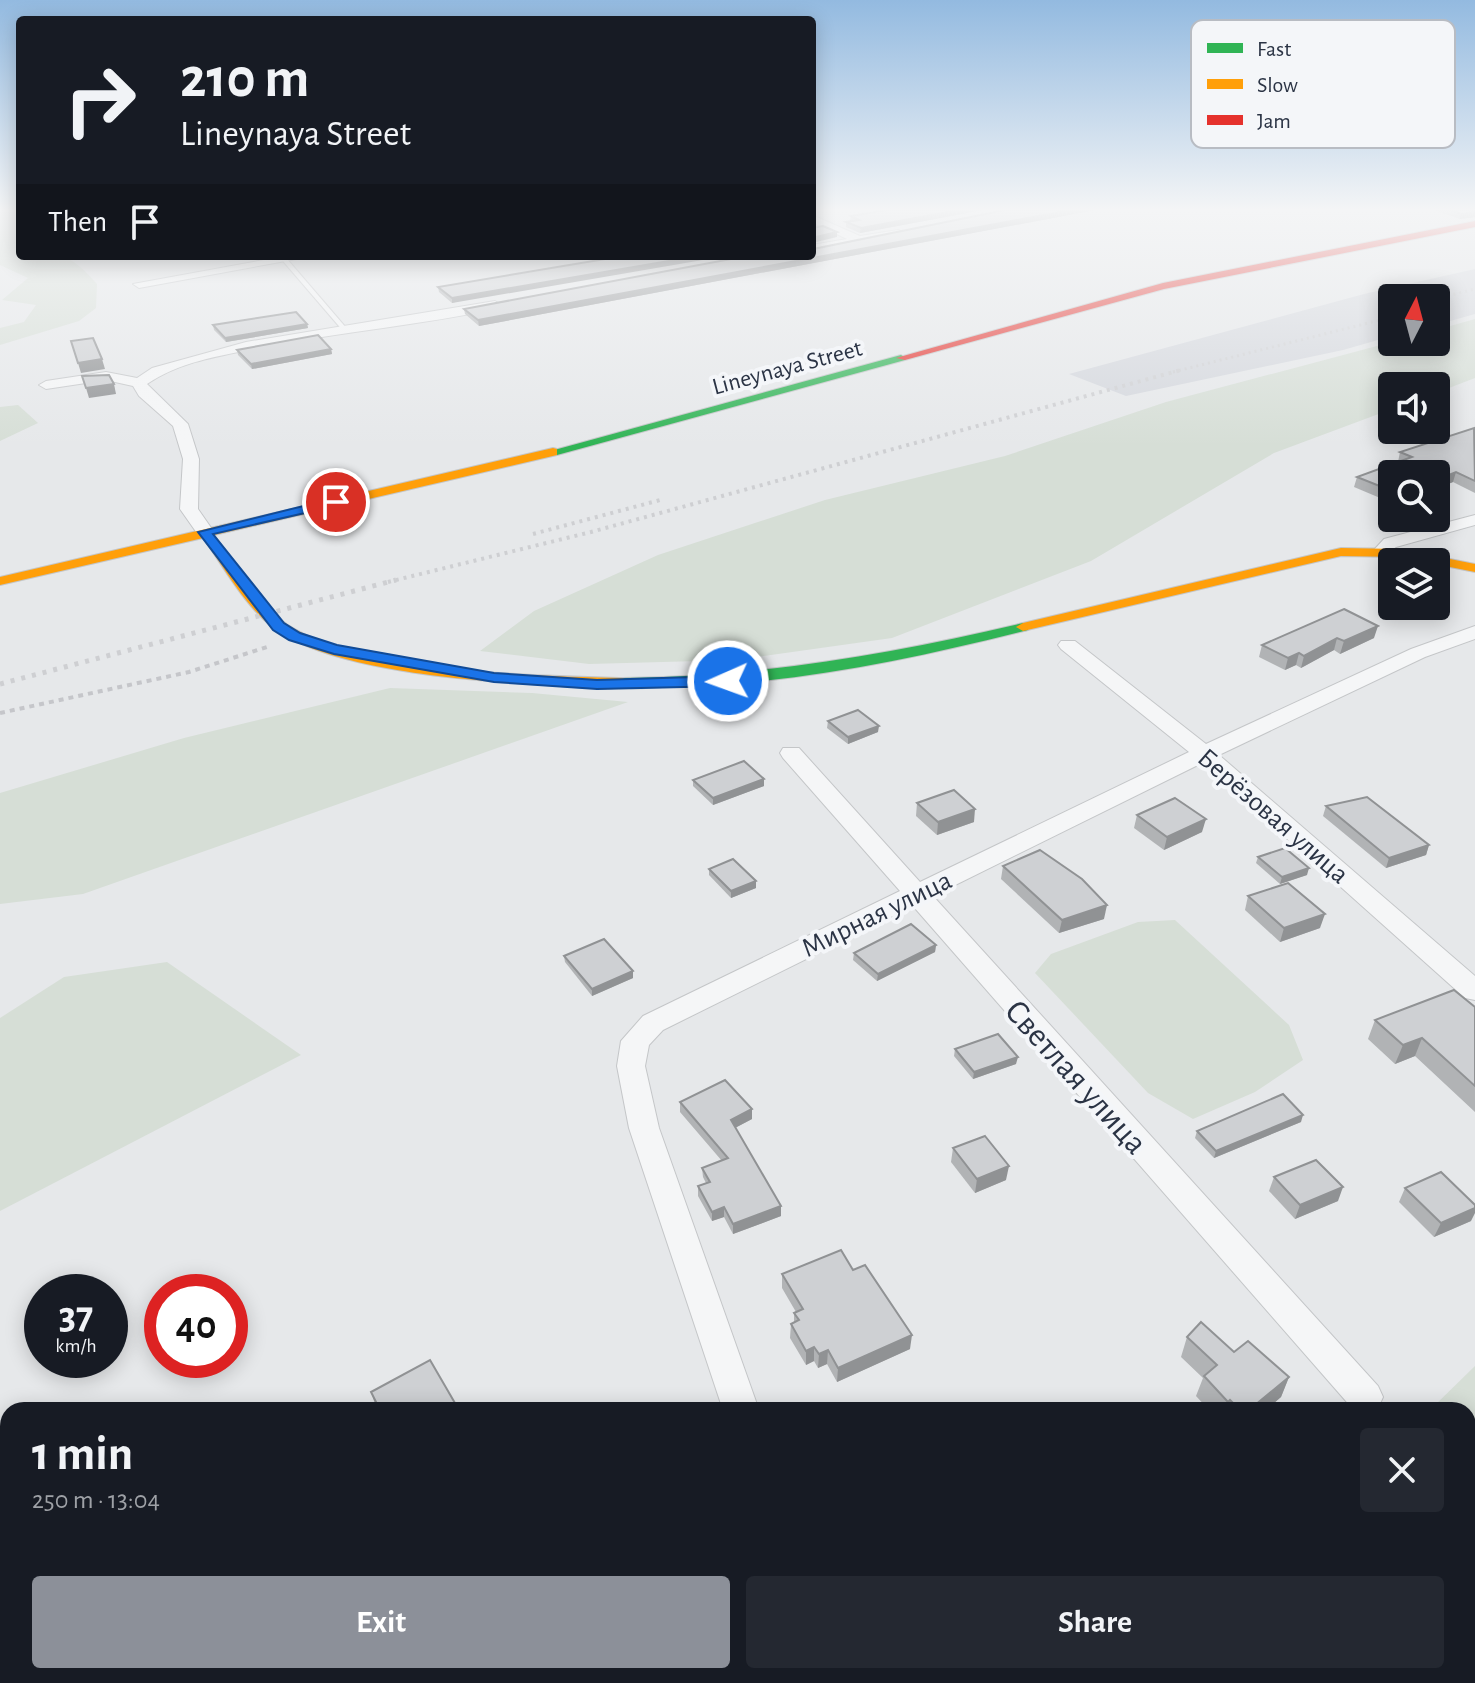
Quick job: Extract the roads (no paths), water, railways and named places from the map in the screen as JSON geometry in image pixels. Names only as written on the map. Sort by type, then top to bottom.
[{"type":"main road","name":"Lineynaya Street","points":[[0,581],[616,437],[1154,289]]},
{"type":"main road","points":[[205,532],[279,626],[294,636],[370,657],[494,678],[597,685],[728,681],[838,666],[944,645],[1232,575],[1351,551],[1378,552]]},
{"type":"main road","points":[[1450,562],[1475,568]]},
{"type":"street","points":[[139,383],[155,369],[183,359],[510,302]]},
{"type":"street","points":[[46,385],[106,376],[139,383]]},
{"type":"street","points":[[139,383],[144,393],[180,424],[191,459],[189,509],[205,532]]},
{"type":"street","points":[[1385,548],[1390,543],[1475,520]]},
{"type":"street","name":"Мирная улица","points":[[738,1402],[644,1128],[631,1066],[635,1041],[653,1023],[914,894],[1418,653],[1475,632]]},
{"type":"street","name":"Берёзовая улица","points":[[1068,645],[1204,753],[1475,991]]},
{"type":"street","name":"Светлая улица","points":[[791,753],[1365,1397]]},
{"type":"lane","points":[[310,289],[346,331]]},
{"type":"railway","points":[[1450,295],[1475,289]]},
{"type":"railway","points":[[1173,372],[1378,321]]},
{"type":"railway","points":[[394,580],[591,532],[1181,370]]},
{"type":"railway","points":[[533,534],[664,499]]},
{"type":"railway","points":[[0,684],[394,580]]},
{"type":"railway","points":[[388,582],[394,580]]}]
